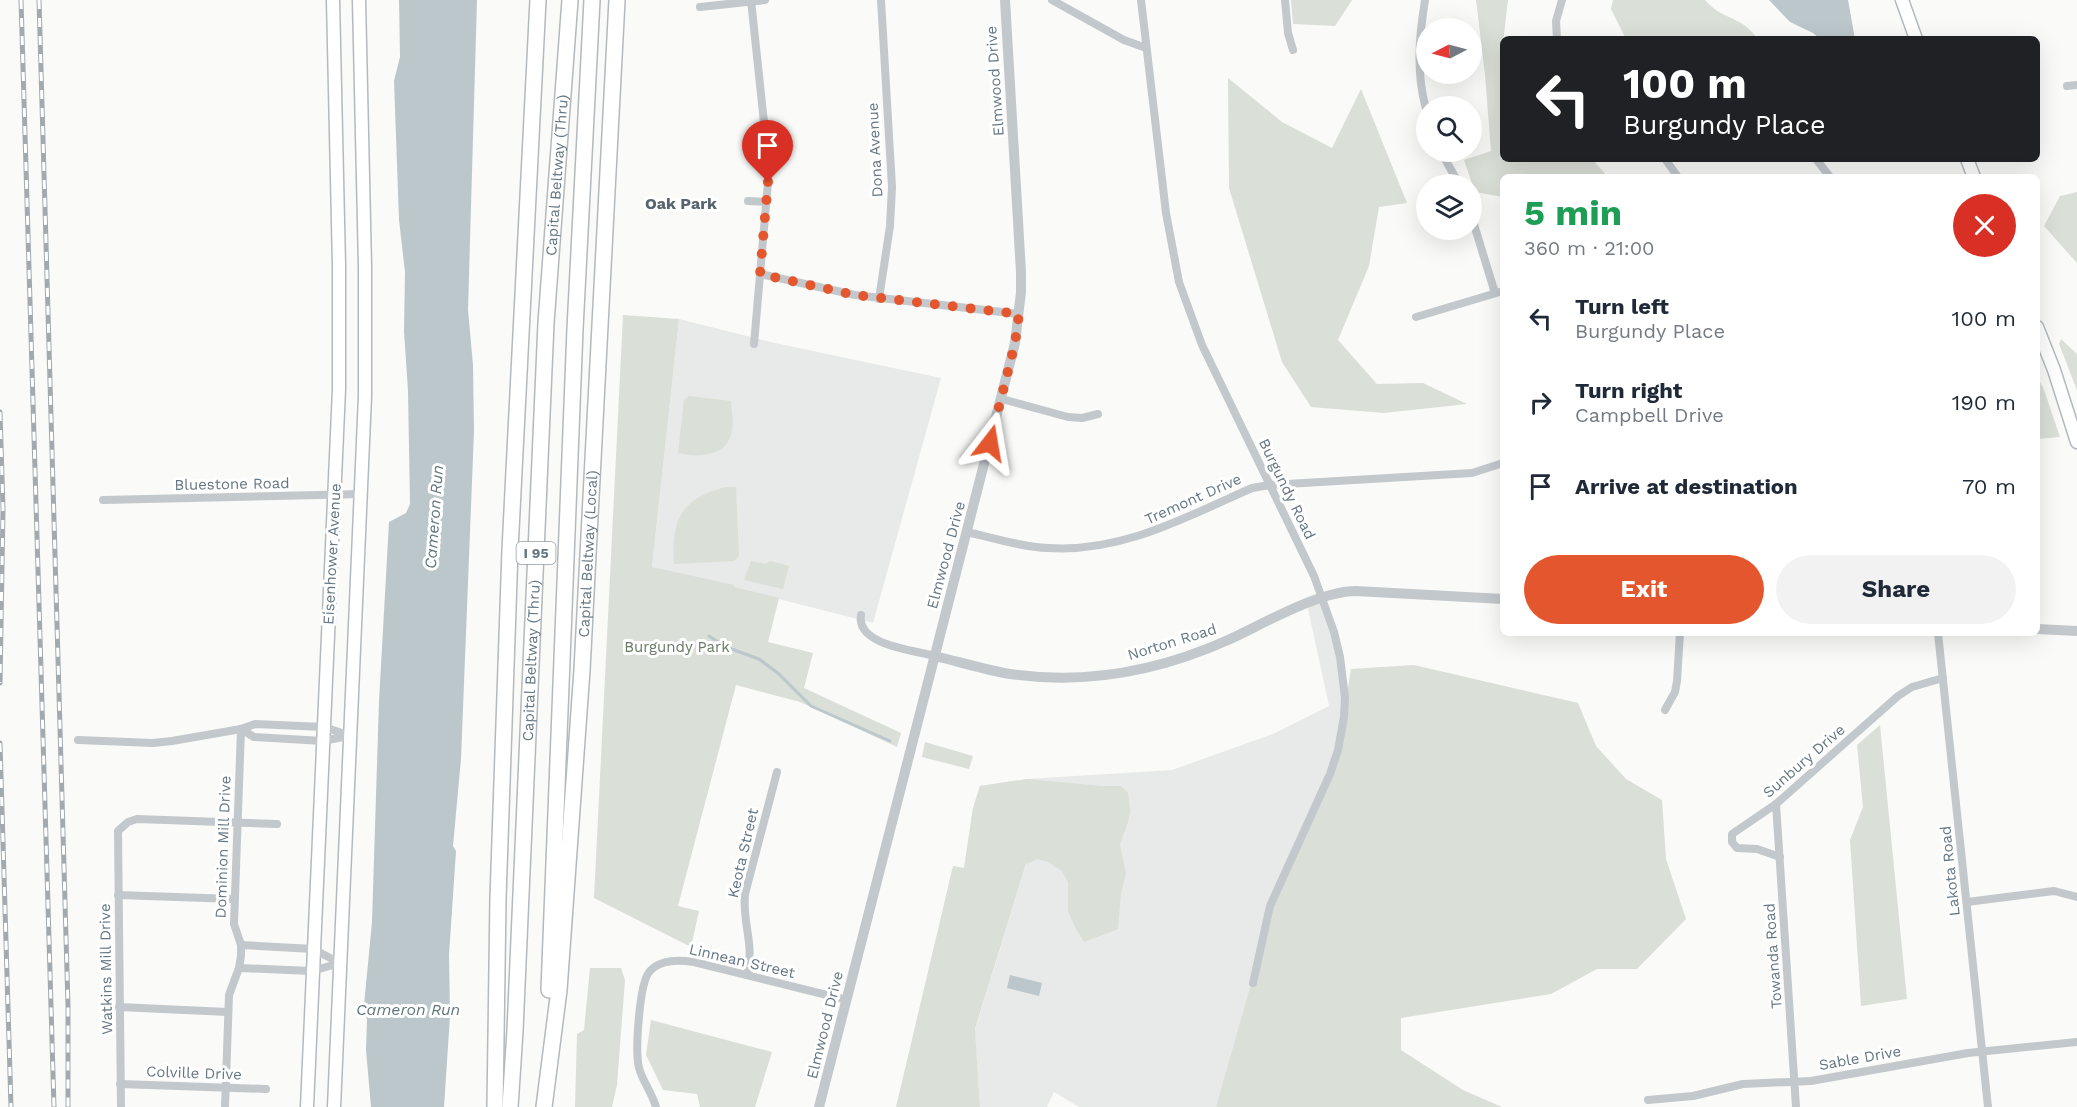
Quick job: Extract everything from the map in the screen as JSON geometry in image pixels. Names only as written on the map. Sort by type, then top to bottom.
[{"type":"highway","points":[[533,0],[535,82]]},
{"type":"highway","name":"I 95","points":[[495,1107],[498,898],[510,550],[538,0]]},
{"type":"highway","name":"Capital Beltway (Thru)","points":[[510,1107],[546,323],[570,0]]},
{"type":"highway","name":"Capital Beltway (Thru)","points":[[544,1107],[575,329],[592,0]]},
{"type":"highway","name":"Capital Beltway (Local)","points":[[544,1107],[559,990],[582,670],[617,0]]},
{"type":"main road","name":"Eisenhower Avenue","points":[[307,1107],[335,495],[339,297],[333,0]]},
{"type":"main road","name":"Eisenhower Avenue","points":[[334,1107],[365,396],[366,301],[359,0]]},
{"type":"main road","points":[[1902,0],[1915,36]]},
{"type":"main road","points":[[2040,335],[2077,442]]},
{"type":"street","points":[[700,7],[765,0]]},
{"type":"street","name":"Dona Avenue","points":[[879,299],[890,226],[892,187],[881,0]]},
{"type":"street","name":"Elmwood Drive","points":[[819,1107],[1015,343],[1021,273],[1005,0]]},
{"type":"street","points":[[1052,0],[1124,40],[1146,48]]},
{"type":"street","name":"Burgundy Road","points":[[1141,0],[1166,213],[1179,282],[1202,345],[1314,576],[1340,657],[1345,698],[1338,750],[1330,774],[1270,906],[1253,982]]},
{"type":"street","points":[[1285,0],[1288,33],[1293,50]]},
{"type":"street","points":[[1424,96],[1418,52],[1425,0]]},
{"type":"street","points":[[1557,36],[1556,21],[1562,0]]},
{"type":"street","points":[[752,1],[768,160],[767,202],[754,344]]},
{"type":"street","points":[[1818,162],[1828,174]]},
{"type":"street","points":[[748,201],[767,202]]},
{"type":"street","points":[[1416,317],[1499,292],[1480,240]]},
{"type":"street","points":[[760,274],[879,299],[1019,314]]},
{"type":"street","points":[[1002,399],[1068,417],[1082,418],[1098,414]]},
{"type":"street","name":"Tremont Drive","points":[[967,532],[1046,548],[1074,549],[1102,546],[1150,533],[1252,488],[1473,473],[1500,464]]},
{"type":"street","name":"Bluestone Road","points":[[103,500],[361,494]]},
{"type":"street","name":"Norton Road","points":[[861,615],[860,622],[863,629],[871,638],[988,669],[1030,676],[1073,678],[1116,674],[1155,666],[1196,653],[1322,598],[1346,591],[1500,599]]},
{"type":"street","points":[[2040,629],[2077,631]]},
{"type":"street","points":[[1665,710],[1675,692],[1680,636]]},
{"type":"street","name":"Lakota Road","points":[[1938,636],[1988,1107]]},
{"type":"street","name":"Sunbury Drive","points":[[1780,857],[1757,849],[1741,850],[1732,842],[1732,834],[1776,804],[1898,696],[1912,687],[1943,678]]},
{"type":"street","points":[[78,740],[153,743],[241,729],[255,724],[324,727],[351,736]]},
{"type":"street","points":[[241,729],[254,737],[323,741],[351,736]]},
{"type":"street","name":"Dominion Mill Drive","points":[[225,1107],[229,995],[239,968],[241,945],[234,924],[234,899],[241,729]]},
{"type":"street","name":"Keota Street","points":[[747,975],[751,955],[744,910],[745,894],[777,772]]},
{"type":"street","name":"Towanda Road","points":[[1776,804],[1796,1107]]},
{"type":"street","name":"Watkins Mill Drive","points":[[121,1107],[118,831],[128,822],[136,819],[238,822]]},
{"type":"street","points":[[238,822],[277,824]]},
{"type":"street","points":[[1966,902],[2054,891],[2077,897]]},
{"type":"street","points":[[118,894],[234,899]]},
{"type":"street","points":[[241,945],[313,949],[340,963]]},
{"type":"street","name":"Linnean Street","points":[[656,1107],[642,1078],[637,1058],[643,986],[649,972],[655,967],[670,961],[694,962],[847,1000]]},
{"type":"street","points":[[239,968],[312,972],[340,963]]},
{"type":"street","points":[[120,1007],[228,1012]]},
{"type":"street","name":"Sable Drive","points":[[1648,1100],[1693,1096],[1743,1084],[1811,1080],[1982,1051],[2077,1042]]},
{"type":"street","name":"Colville Drive","points":[[120,1084],[266,1089]]},
{"type":"shaded area","points":[[679,319],[775,343],[941,378],[873,623],[652,567]]},
{"type":"shaded area","points":[[1322,598],[1344,689],[1338,750],[1253,983],[1216,1107],[1079,1107],[1054,1092],[1047,1107],[980,1107],[975,1030],[1026,865],[964,868],[973,808],[980,786],[1027,779],[1172,770],[1273,734],[1329,706],[1307,604]]},
{"type":"green space","points":[[1291,0],[1352,0],[1335,26],[1293,24]]},
{"type":"green space","points":[[1476,0],[1508,0],[1504,36],[1500,36],[1500,162],[1595,162],[1605,174],[1500,174],[1500,196],[1482,193],[1482,174],[1469,174],[1465,162],[1482,162],[1482,154],[1491,151],[1482,50],[1482,18],[1478,18]]},
{"type":"green space","points":[[1613,0],[1705,0],[1717,10],[1744,25],[1755,36],[1624,36],[1611,9]]},
{"type":"green space","points":[[1228,78],[1282,122],[1332,148],[1361,89],[1407,203],[1379,207],[1369,266],[1338,340],[1377,384],[1423,383],[1467,404],[1384,413],[1311,407],[1282,362],[1229,188]]},
{"type":"green space","points":[[2077,192],[2077,263],[2044,226],[2060,196]]},
{"type":"green space","name":"Burgundy Park","points":[[623,315],[679,319],[652,567],[734,585],[734,587],[779,598],[768,642],[813,653],[804,688],[901,733],[897,747],[800,702],[736,685],[678,906],[699,911],[691,947],[594,898]]},
{"type":"green space","points":[[2061,339],[2077,354],[2077,390],[2059,344]]},
{"type":"green space","points":[[2040,382],[2043,387],[2060,437],[2040,439]]},
{"type":"green space","points":[[689,396],[731,401],[733,419],[729,439],[725,446],[711,454],[678,453],[684,400]]},
{"type":"green space","points":[[726,487],[736,487],[739,556],[734,561],[674,564],[675,535],[682,513],[698,497]]},
{"type":"green space","points":[[751,561],[766,564],[770,561],[789,566],[783,589],[744,580]]},
{"type":"green space","points":[[1414,665],[1578,703],[1596,746],[1626,779],[1662,800],[1666,859],[1686,919],[1637,969],[1597,969],[1551,994],[1401,1018],[1401,1050],[1463,1090],[1502,1107],[1216,1107],[1277,893],[1338,750],[1351,669]]},
{"type":"green space","points":[[1880,725],[1907,999],[1861,1006],[1850,840],[1863,807],[1857,745]]},
{"type":"green space","points":[[925,742],[973,756],[969,769],[922,757]]},
{"type":"green space","points":[[1027,779],[1121,786],[1128,793],[1130,811],[1120,844],[1126,874],[1121,893],[1118,929],[1084,942],[1068,911],[1068,882],[1062,871],[1038,859],[1026,864],[975,1029],[980,1107],[896,1107],[953,866],[964,868],[973,808],[980,786]]},
{"type":"green space","points":[[590,968],[621,968],[625,980],[617,1085],[612,1107],[575,1107],[577,1034],[584,1030]]},
{"type":"green space","points":[[651,1020],[772,1052],[755,1107],[700,1107],[697,1094],[663,1090],[646,1055]]},
{"type":"water","name":"Cameron Run","points":[[399,0],[477,0],[468,310],[473,365],[474,431],[461,759],[453,846],[456,851],[449,955],[450,1016],[444,1107],[371,1107],[366,1050],[367,1020],[364,1005],[372,922],[379,701],[389,522],[406,513],[410,504],[408,391],[404,331],[405,272],[399,220],[394,81],[400,57]]},
{"type":"water","points":[[1769,0],[1848,0],[1854,36],[1816,36],[1790,22]]},
{"type":"water","points":[[1010,975],[1042,983],[1039,996],[1007,988]]},
{"type":"waterway","points":[[709,636],[726,647],[759,659],[779,674],[811,706],[890,741]]},
{"type":"railway","points":[[21,0],[54,1107]]},
{"type":"railway","points":[[39,0],[68,1006],[68,1107]]},
{"type":"railway","points":[[0,412],[3,509],[0,683]]},
{"type":"railway","points":[[0,743],[11,1107]]},
{"type":"district","name":"Oak Park","points":[[681,203]]},
{"type":"route","points":[[768,182],[760,274],[855,295],[1019,314],[1015,343],[990,443]]}]
